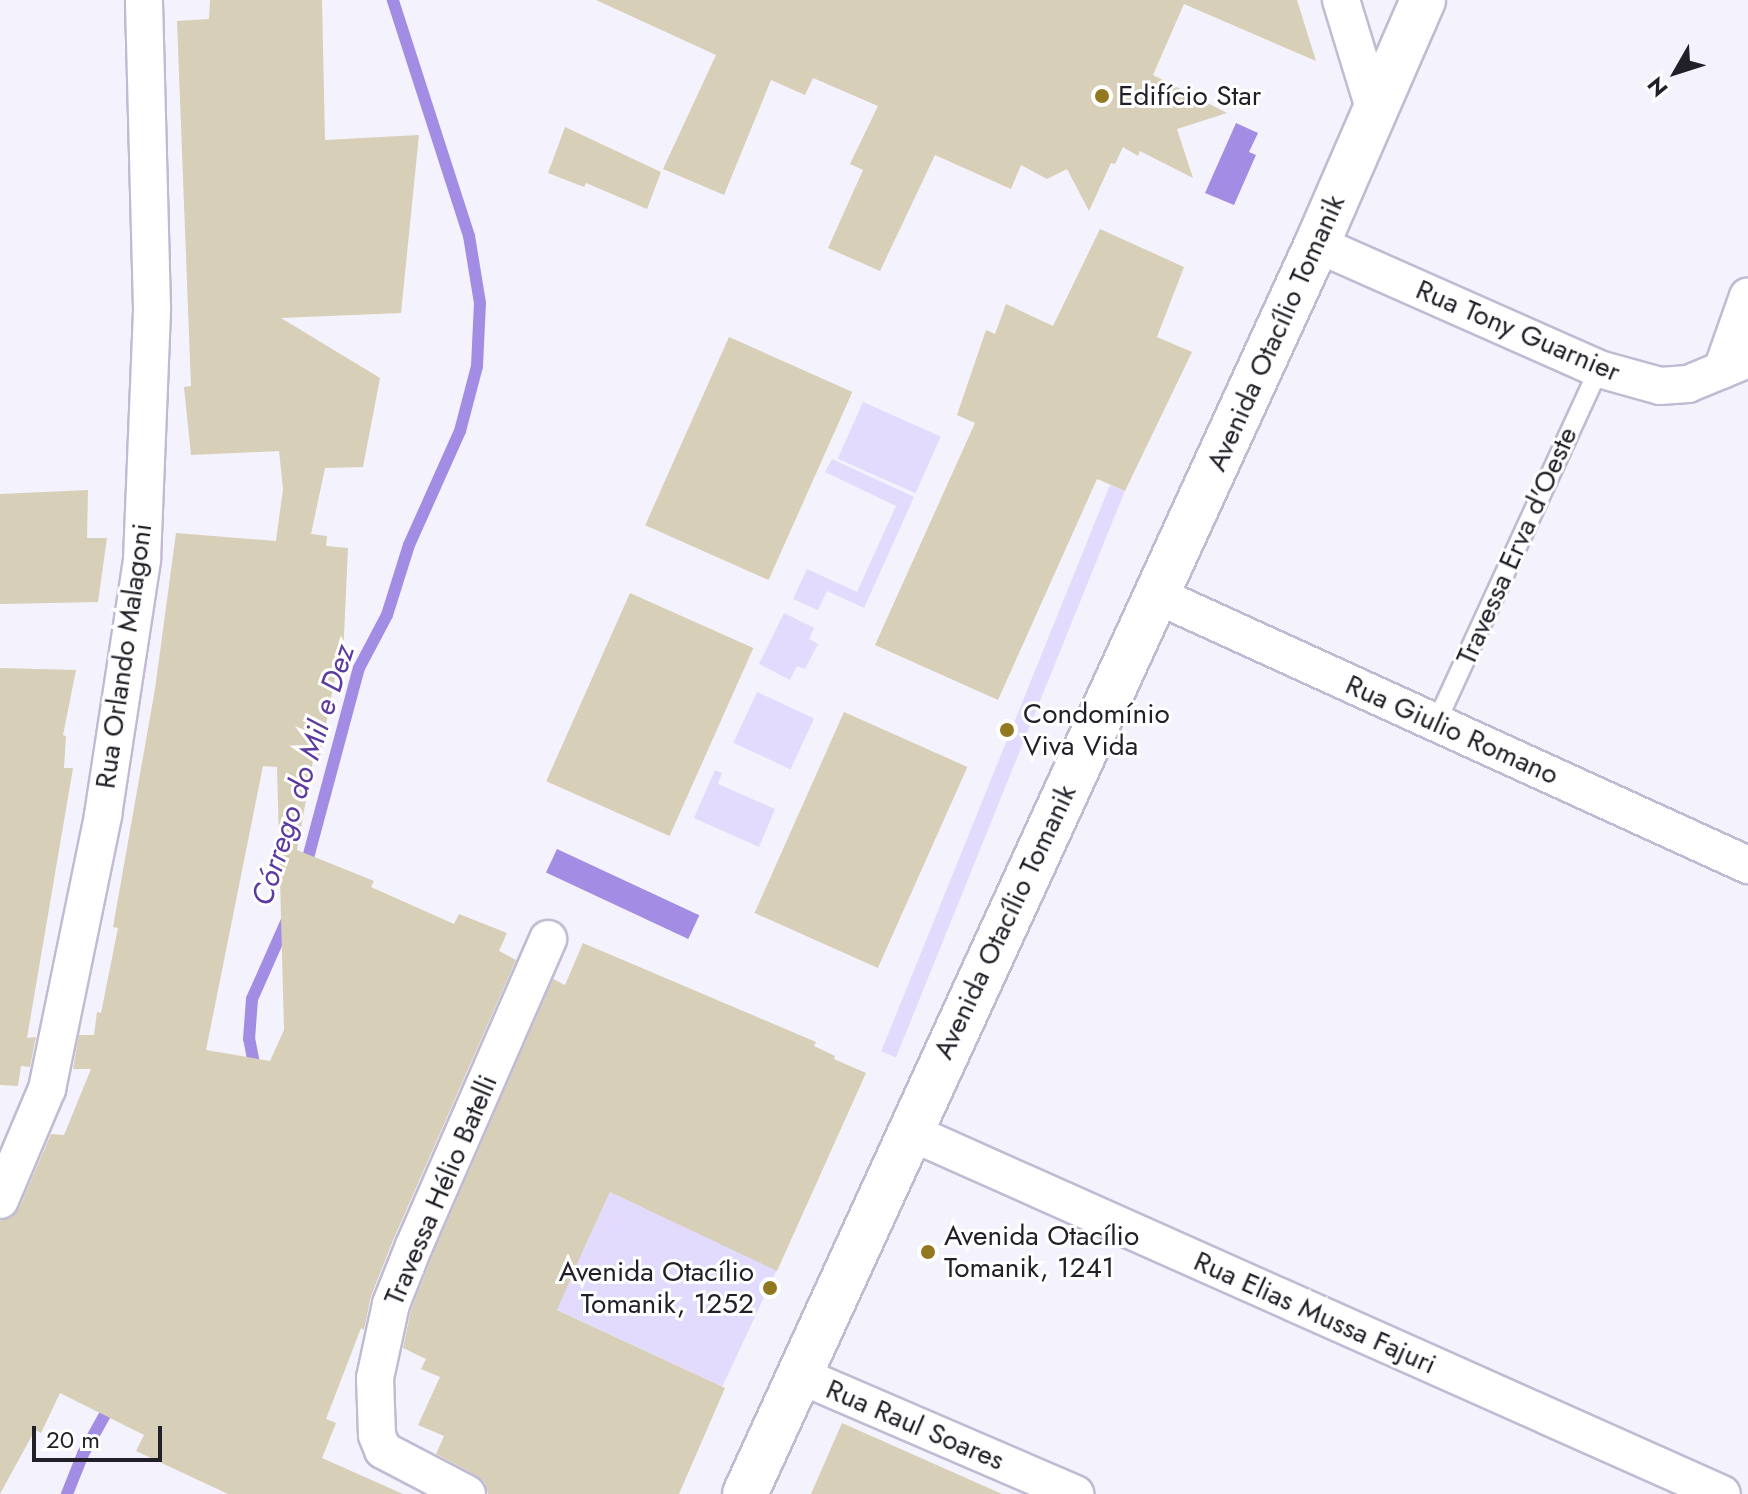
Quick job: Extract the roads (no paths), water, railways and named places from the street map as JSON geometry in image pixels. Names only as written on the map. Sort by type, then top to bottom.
[{"type":"street","name":"Rua Orlando Malagoni","points":[[0,1200],[47,1089],[103,815],[142,560],[152,308],[144,0]]},
{"type":"street","points":[[1341,0],[1375,111]]},
{"type":"street","name":"Avenida Otacílio Tomanik","points":[[745,1494],[908,1131],[1317,244],[1423,0]]},
{"type":"street","name":"Rua Tony Guarnier","points":[[1317,244],[1599,369],[1660,386],[1688,384],[1735,364]]},
{"type":"street","points":[[1735,364],[1748,296]]},
{"type":"street","name":"Rua Giulio Romano","points":[[1156,595],[1748,865]]},
{"type":"street","name":"Travessa Hélio Batelli","points":[[467,1494],[383,1450],[377,1435],[375,1378],[391,1304],[402,1275],[548,939]]},
{"type":"street","name":"Rua Elias Mussa Fajuri","points":[[908,1131],[1722,1494]]},
{"type":"street","name":"Rua Raul Soares","points":[[799,1375],[1075,1494]]},
{"type":"lane","name":"Travessa Erva d'Oeste","points":[[1436,723],[1599,369]]},
{"type":"waterway","name":"Córrego do Mil e Dez","points":[[305,869],[359,668],[387,615],[409,545],[460,431],[477,366],[480,303],[469,236],[393,0]]},
{"type":"waterway","name":"Córrego do Mil e Dez","points":[[256,1074],[249,1039],[252,999],[287,920]]},
{"type":"waterway","name":"Córrego do Mil e Dez","points":[[67,1494],[83,1454],[111,1404]]},
{"type":"place","name":"Edifício Star","points":[[1102,96]]},
{"type":"place","name":"Condomínio Viva Vida","points":[[1007,730]]},
{"type":"place","name":"Avenida Otacílio Tomanik, 1241","points":[[928,1252]]},
{"type":"place","name":"Avenida Otacílio Tomanik, 1252","points":[[770,1288]]}]
